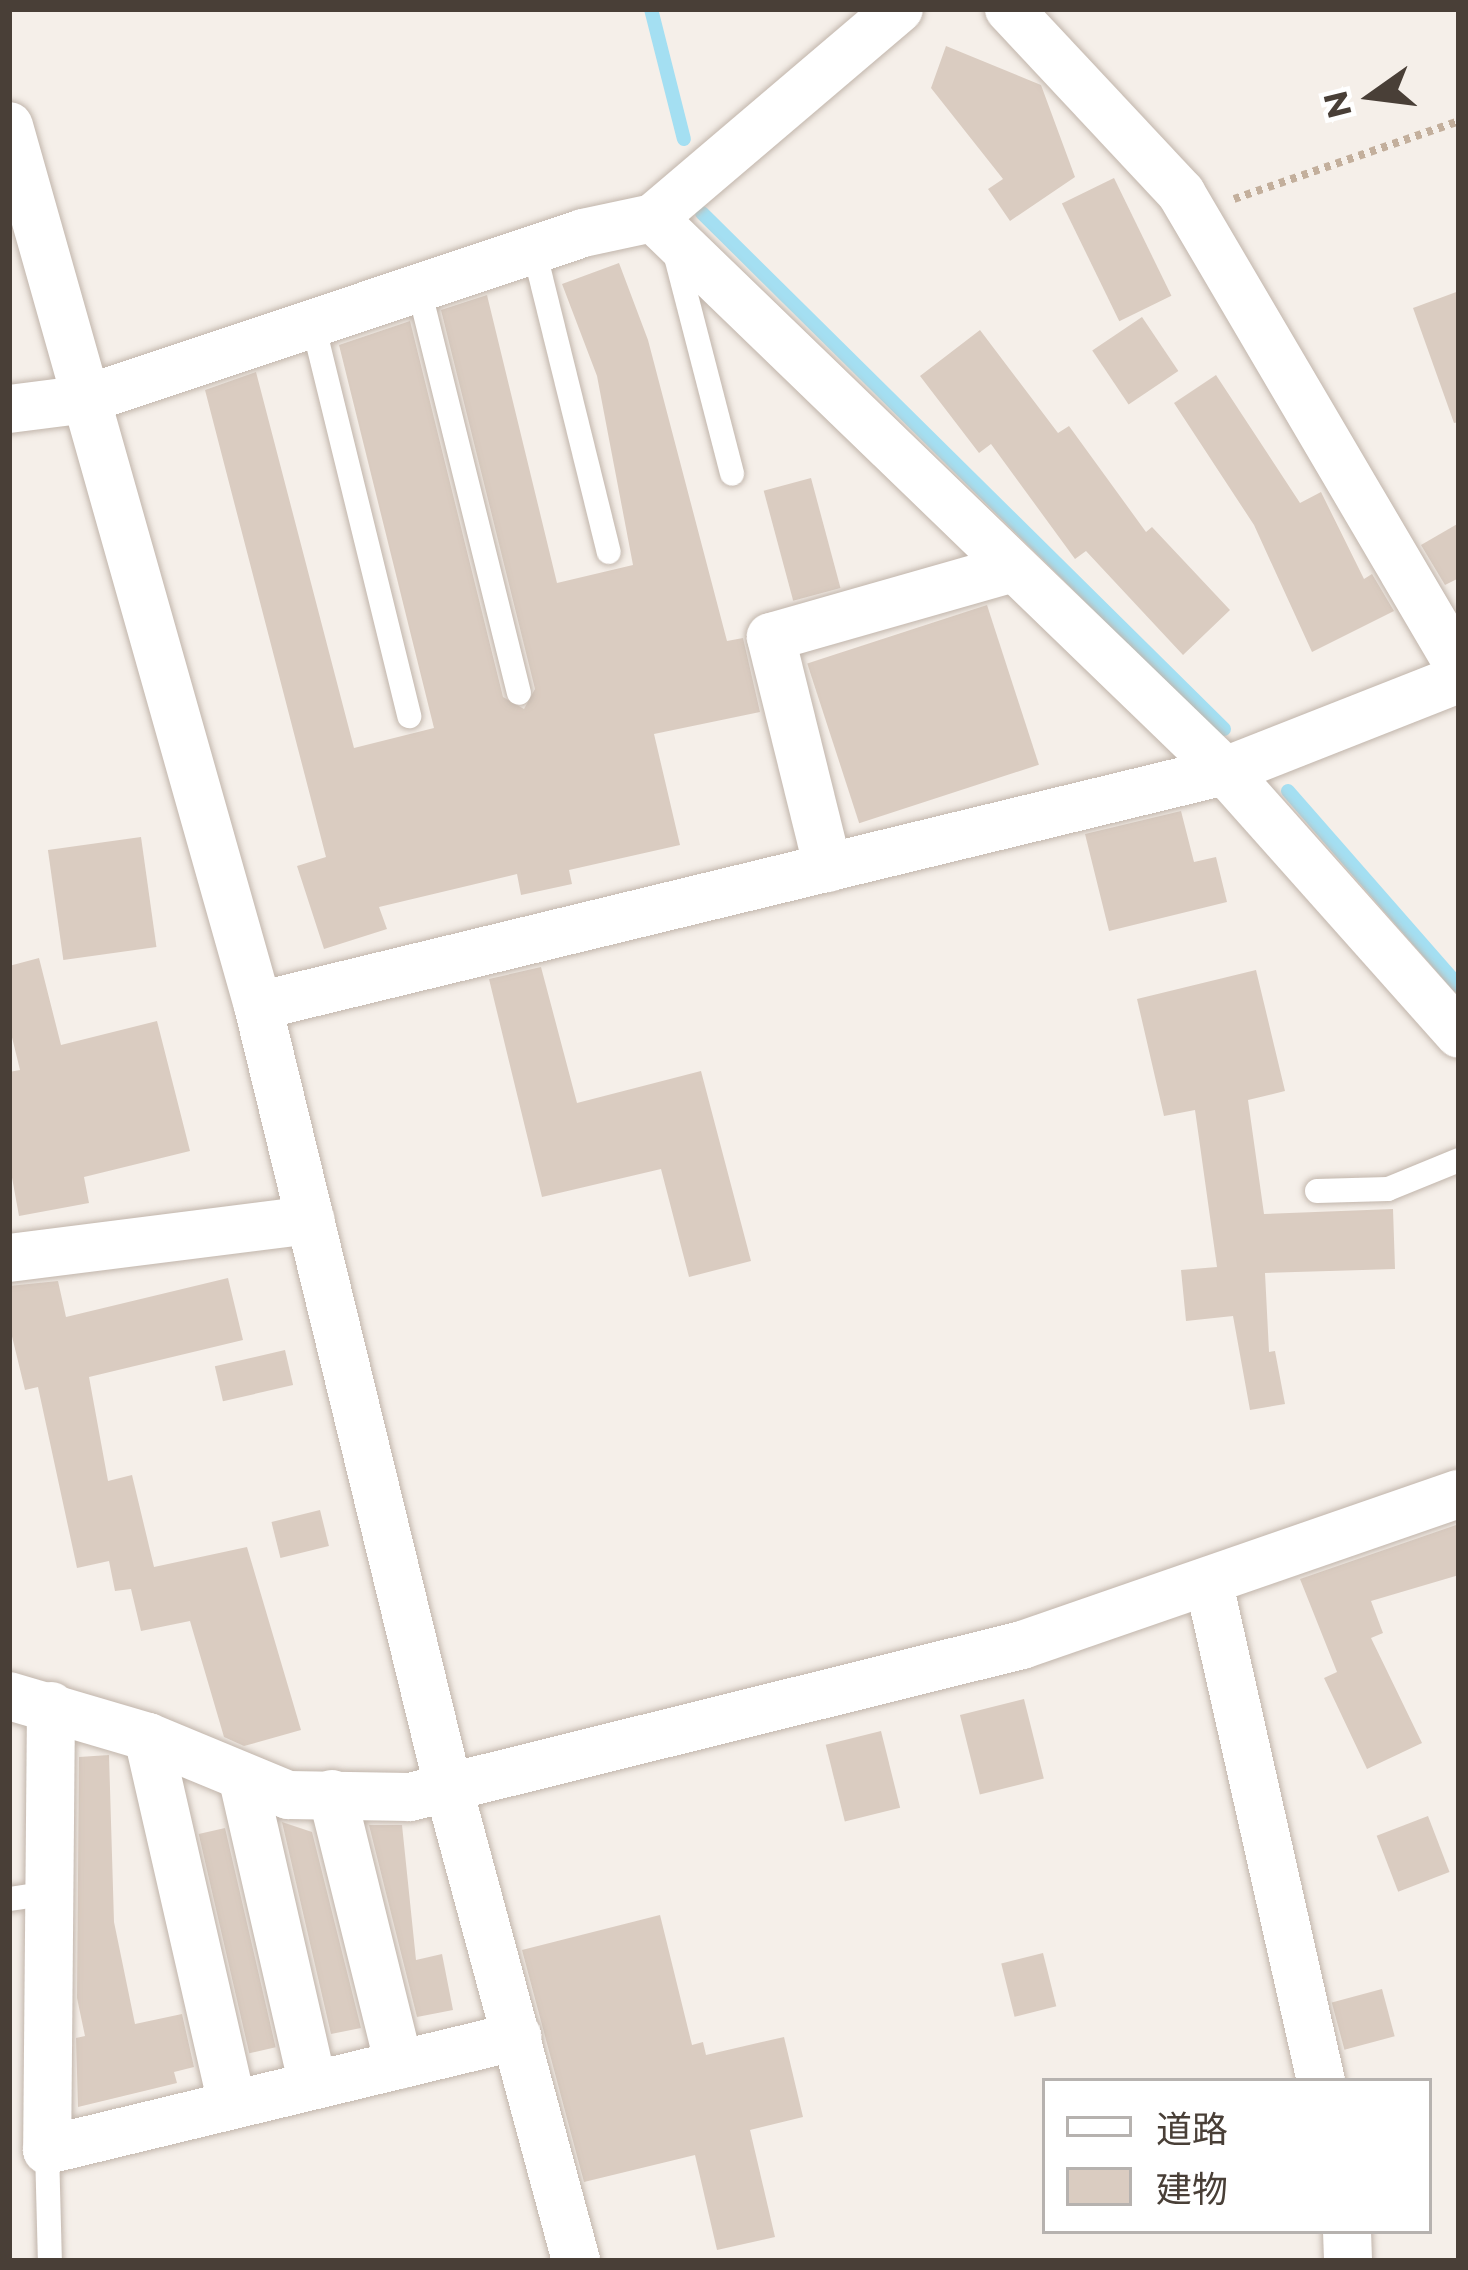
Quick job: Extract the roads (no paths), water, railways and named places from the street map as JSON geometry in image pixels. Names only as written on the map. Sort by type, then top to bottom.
[{"type":"street","points":[[9,410],[87,399],[534,250],[662,226],[898,9]]},
{"type":"street","points":[[1009,9],[1194,214],[1459,666]]},
{"type":"street","points":[[9,126],[258,1006],[448,1786],[576,2261]]},
{"type":"street","points":[[662,226],[1226,771],[1459,1034]]},
{"type":"street","points":[[828,868],[771,637],[1013,568]]},
{"type":"street","points":[[258,1006],[1226,771],[1459,679]]},
{"type":"street","points":[[9,1258],[311,1220]]},
{"type":"street","points":[[517,2036],[47,2150],[29,1896],[30,1701],[148,1737],[288,1795],[410,1797],[1022,1645],[1210,1584],[1334,1532],[1459,1494]]},
{"type":"street","points":[[1210,1584],[1320,2078]]},
{"type":"street","points":[[148,1737],[232,2105]]},
{"type":"street","points":[[243,1780],[313,2085]]},
{"type":"street","points":[[332,1794],[399,2065]]},
{"type":"lane","points":[[662,226],[732,474]]},
{"type":"lane","points":[[534,250],[609,552]]},
{"type":"lane","points":[[419,289],[519,693]]},
{"type":"lane","points":[[313,324],[409,716]]},
{"type":"lane","points":[[1317,1191],[1388,1189],[1459,1160]]},
{"type":"lane","points":[[47,2150],[50,2261]]},
{"type":"waterway","points":[[651,9],[684,139]]},
{"type":"waterway","points":[[702,213],[1224,729]]},
{"type":"waterway","points":[[1288,791],[1459,986]]}]
